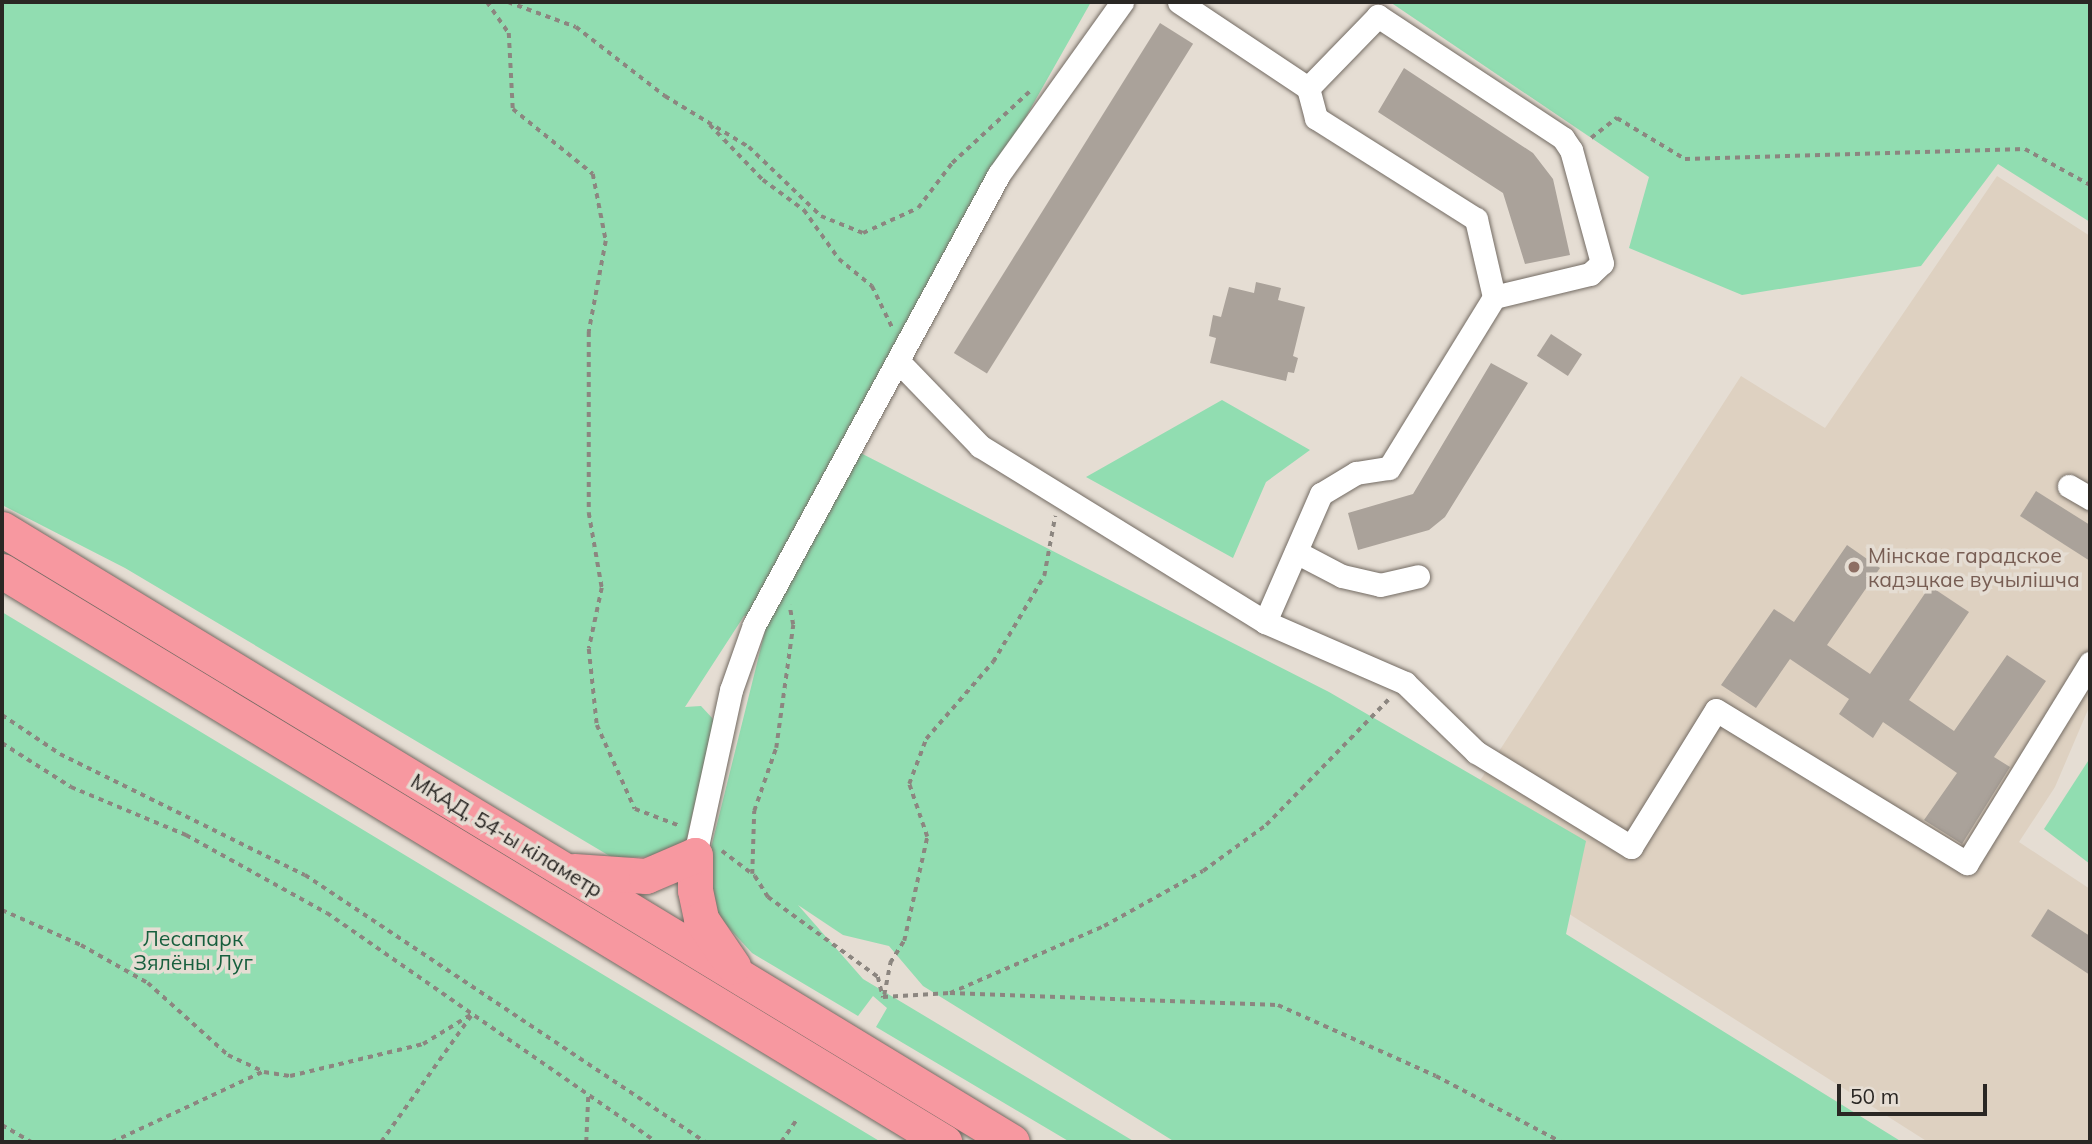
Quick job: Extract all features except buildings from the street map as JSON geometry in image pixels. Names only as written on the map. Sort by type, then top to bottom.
[{"type":"highway","name":"МКАД, 54-ы кіламетр","points":[[2,529],[1012,1142]]},
{"type":"highway","name":"МКАД, 54-ы кіламетр","points":[[2,571],[944,1142]]},
{"type":"highway","points":[[563,869],[604,876],[646,876],[697,844]]},
{"type":"highway","points":[[697,844],[695,890],[701,919],[712,941],[744,980]]},
{"type":"street","points":[[697,844],[734,681],[754,625],[999,174],[1122,2]]},
{"type":"street","points":[[1179,2],[1308,88],[1316,118],[1476,219],[1494,297],[1389,468],[1356,473],[1321,494],[1265,622]]},
{"type":"street","points":[[1308,88],[1378,16],[1563,138],[1571,150],[1602,263],[1590,274],[1494,297]]},
{"type":"street","points":[[903,353],[980,446],[1265,622],[1405,683],[1476,752],[1631,847],[1716,710],[1967,863],[2090,663]]},
{"type":"street","points":[[2069,486],[2090,498]]},
{"type":"street","points":[[1296,552],[1342,576],[1380,585],[1418,576]]},
{"type":"path","points":[[487,2],[509,33],[513,109],[593,174],[606,241],[589,332],[589,513],[601,588],[589,649],[597,725],[635,809],[752,874],[768,897],[878,977],[883,997]]},
{"type":"path","points":[[508,2],[576,27],[665,96],[749,147],[821,216],[863,233],[918,208],[951,163],[1033,88]]},
{"type":"path","points":[[1591,138],[1617,118],[1685,159],[2025,149],[2090,185]]},
{"type":"path","points":[[703,119],[763,180],[804,210],[839,259],[872,286],[903,353]]},
{"type":"path","points":[[883,997],[890,963],[904,941],[927,837],[909,784],[926,739],[993,662],[1044,576],[1058,496]]},
{"type":"path","points":[[752,874],[754,811],[776,748],[793,625],[784,572]]},
{"type":"path","points":[[950,993],[1104,926],[1203,871],[1266,825],[1405,683]]},
{"type":"path","points":[[2,715],[60,754],[305,875],[705,1142]]},
{"type":"path","points":[[2,743],[71,787],[186,835],[327,913],[657,1142]]},
{"type":"path","points":[[2,910],[81,945],[148,983],[228,1055],[264,1072],[290,1076],[423,1044],[472,1014]]},
{"type":"path","points":[[883,997],[950,993],[1278,1005],[1436,1076],[1561,1142]]},
{"type":"path","points":[[381,1142],[472,1014]]},
{"type":"path","points":[[112,1142],[264,1072]]},
{"type":"path","points":[[586,1142],[588,1096]]},
{"type":"path","points":[[780,1142],[798,1118]]},
{"type":"path","points":[[2,1125],[32,1142]]},
{"type":"shaded area","name":"Мінскае гарадское кадэцкае вучылішча","points":[[1997,176],[2090,236],[2090,705],[2055,787],[2019,842],[2090,889],[2090,1142],[1928,1142],[1445,835],[1741,376],[1825,428]]},
{"type":"green space","points":[[2,2],[1091,2],[841,443],[1329,692],[1586,841],[1566,934],[1902,1142],[1175,1142],[923,986],[889,946],[843,935],[798,905],[863,979],[1135,1142],[1070,1142],[876,1027],[887,1008],[873,996],[858,1016],[752,953],[718,916],[707,887],[708,860],[771,607],[744,616],[685,707],[701,706],[714,720],[686,842],[662,856],[613,858],[125,568],[2,505]]},
{"type":"green space","points":[[1390,2],[2090,2],[2090,222],[1998,164],[1921,266],[1742,295],[1629,248],[1649,177]]},
{"type":"green space","points":[[1222,400],[1310,450],[1266,482],[1233,558],[1086,477]]},
{"type":"green space","name":"Лесапарк Зялёны Луг","points":[[2,612],[791,1088],[881,1142],[2,1142]]},
{"type":"green space","points":[[2090,758],[2090,864],[2044,829]]},
{"type":"place","name":"Мінскае гарадское кадэцкае вучылішча","points":[[1854,567]]}]
